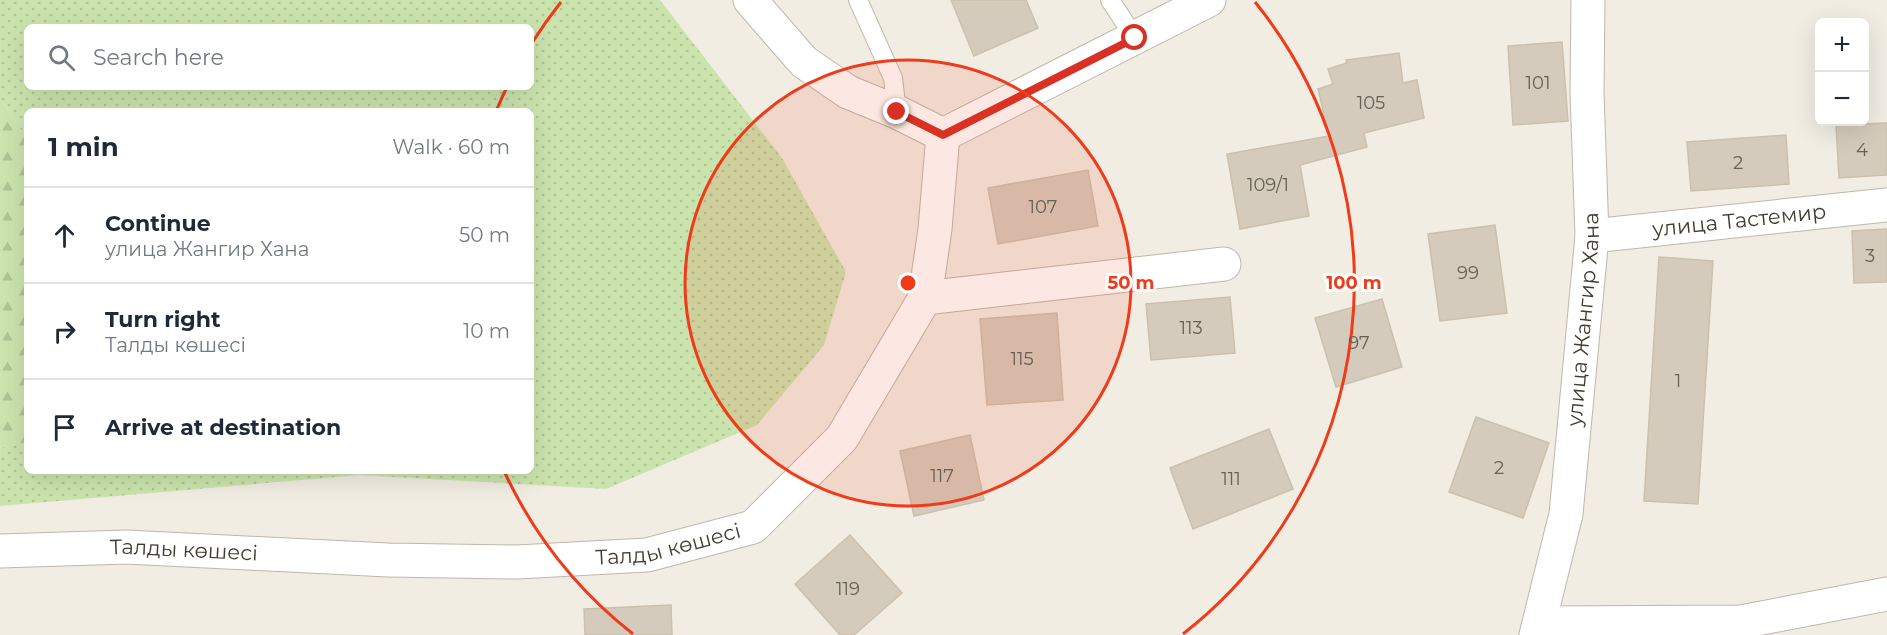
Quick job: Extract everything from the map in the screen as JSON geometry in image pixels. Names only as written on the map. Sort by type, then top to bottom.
[{"type":"street","points":[[750,0],[804,62],[848,92],[897,112],[943,135],[1209,0]]},
{"type":"street","name":"улица Жангир Хана","points":[[1538,629],[1566,514],[1592,236],[1587,92],[1588,0]]},
{"type":"street","name":"Талды көшесі","points":[[0,551],[126,547],[388,560],[517,562],[647,555],[753,527],[842,438],[925,298],[935,229],[943,135]]},
{"type":"street","name":"улица Тастемир","points":[[1592,236],[1887,206]]},
{"type":"street","points":[[925,298],[1224,264]]},
{"type":"street","points":[[1538,629],[1741,622],[1887,594]]},
{"type":"lane","points":[[858,0],[893,78],[897,112]]},
{"type":"lane","points":[[1110,0],[1135,38]]},
{"type":"green space","points":[[0,0],[660,0],[782,158],[846,272],[824,345],[757,425],[606,489],[359,475],[0,506],[0,448],[24,443],[24,474],[534,474],[534,108],[24,108],[24,134],[0,97]]},
{"type":"green space","points":[[0,97],[24,134],[24,443],[0,448]]},
{"type":"building","points":[[951,0],[1026,0],[1038,28],[974,56]]},
{"type":"building","points":[[1562,42],[1568,121],[1513,125],[1508,46]]},
{"type":"building","points":[[1399,53],[1403,83],[1417,80],[1424,118],[1364,133],[1367,147],[1300,165],[1309,216],[1240,229],[1227,154],[1329,136],[1318,89],[1333,84],[1328,69],[1347,63],[1346,60]]},
{"type":"building","points":[[1887,123],[1887,175],[1839,178],[1836,126],[1869,126],[1869,124]]},
{"type":"building","points":[[1786,135],[1789,184],[1691,191],[1687,142]]},
{"type":"building","points":[[1088,170],[1098,226],[998,244],[988,188]]},
{"type":"building","points":[[1495,225],[1507,313],[1440,321],[1428,234]]},
{"type":"building","points":[[1887,229],[1887,282],[1854,283],[1852,231]]},
{"type":"building","points":[[1659,257],[1713,261],[1698,504],[1644,501]]},
{"type":"building","points":[[1230,297],[1235,353],[1151,360],[1146,304]]},
{"type":"building","points":[[1382,299],[1402,367],[1336,387],[1315,318]]},
{"type":"building","points":[[1057,313],[1063,400],[987,405],[980,319]]},
{"type":"building","points":[[1476,417],[1549,443],[1523,518],[1449,492]]},
{"type":"building","points":[[1269,429],[1293,489],[1193,529],[1170,468]]},
{"type":"building","points":[[970,435],[984,500],[914,516],[900,451]]},
{"type":"building","points":[[850,535],[902,593],[854,635],[840,635],[795,584]]},
{"type":"building","points":[[671,605],[672,635],[585,635],[584,609]]},
{"type":"route","points":[[897,112],[943,135],[1135,38]]}]
